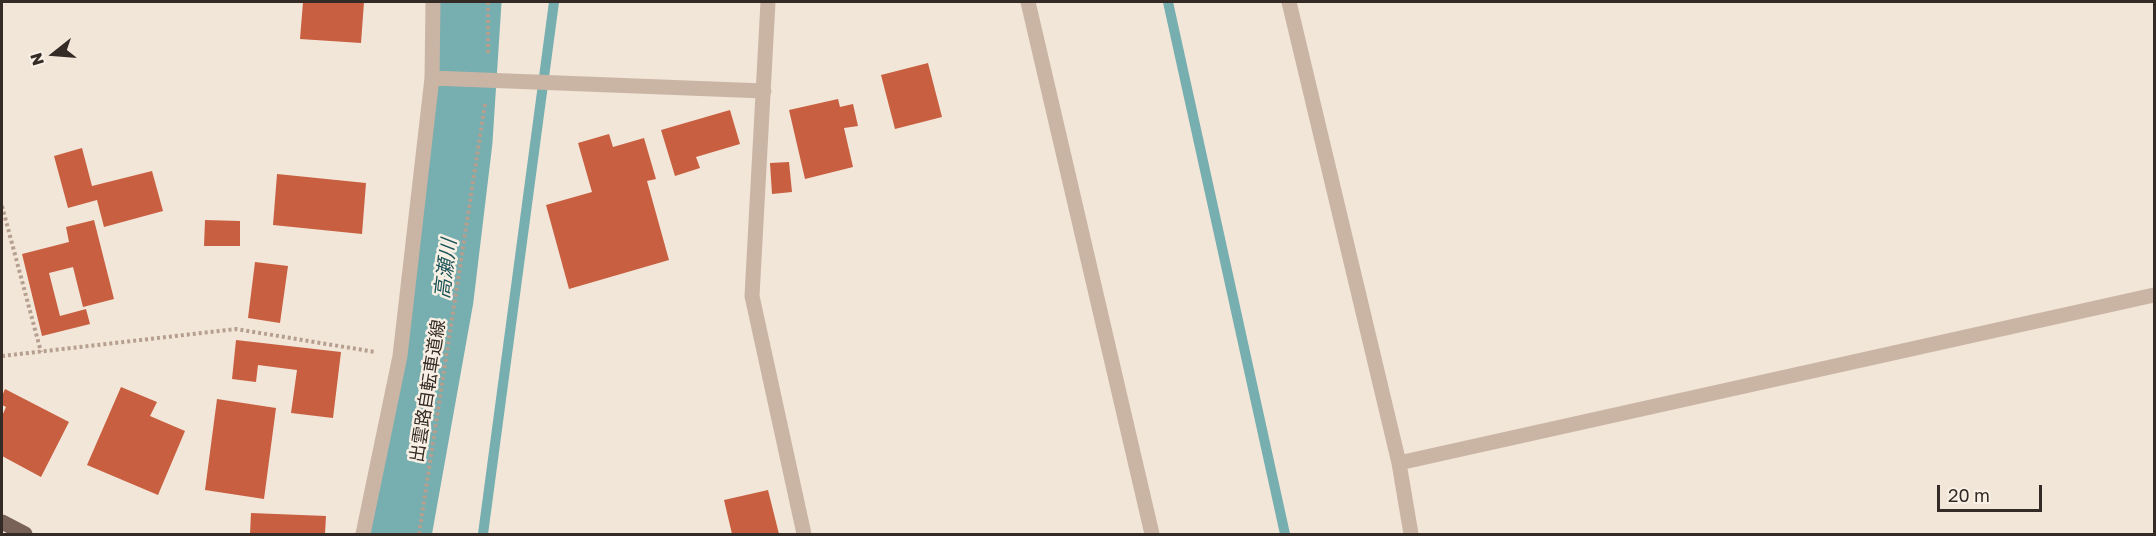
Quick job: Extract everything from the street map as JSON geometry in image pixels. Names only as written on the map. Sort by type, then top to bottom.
[{"type":"main road","points":[[2,522],[25,534]]},
{"type":"street","points":[[363,534],[400,356],[432,78],[433,2]]},
{"type":"street","points":[[768,2],[752,296],[804,534]]},
{"type":"street","points":[[1028,2],[1152,534]]},
{"type":"street","points":[[1289,2],[1399,463],[1411,534]]},
{"type":"street","points":[[432,78],[764,91]]},
{"type":"street","points":[[1399,463],[2154,295]]},
{"type":"path","name":"出雲路自転車道線","points":[[419,534],[488,81],[488,2]]},
{"type":"path","points":[[2,206],[40,352]]},
{"type":"path","points":[[2,356],[236,329],[400,356]]},
{"type":"building","points":[[303,2],[364,2],[361,43],[300,39]]},
{"type":"building","points":[[928,63],[942,117],[895,129],[881,75]]},
{"type":"building","points":[[838,99],[840,107],[853,104],[858,126],[844,128],[853,167],[805,179],[789,110]]},
{"type":"building","points":[[730,110],[740,144],[696,157],[700,168],[675,176],[661,130]]},
{"type":"building","points":[[609,134],[613,147],[644,138],[656,179],[647,181],[669,260],[569,289],[546,205],[592,192],[578,143]]},
{"type":"building","points":[[82,148],[92,186],[152,171],[163,211],[104,227],[97,200],[68,208],[54,156]]},
{"type":"building","points":[[789,162],[792,192],[772,194],[770,163]]},
{"type":"building","points":[[277,174],[366,183],[362,234],[273,225]]},
{"type":"building","points":[[94,220],[114,299],[83,307],[73,267],[49,273],[60,316],[86,309],[90,324],[42,336],[22,254],[69,242],[66,227]]},
{"type":"building","points":[[205,220],[240,221],[240,246],[204,246]]},
{"type":"building","points":[[255,262],[288,266],[280,323],[248,318]]},
{"type":"building","points":[[236,340],[341,352],[333,418],[291,413],[297,370],[258,365],[256,382],[232,379]]},
{"type":"building","points":[[121,387],[157,402],[150,416],[185,431],[158,495],[87,465]]},
{"type":"building","points":[[5,389],[69,422],[41,477],[2,456],[2,416],[6,407],[2,405],[2,396]]},
{"type":"building","points":[[217,399],[276,408],[264,499],[205,490]]},
{"type":"building","points":[[768,490],[779,534],[732,534],[724,500]]},
{"type":"building","points":[[251,513],[326,516],[325,534],[250,534]]},
{"type":"waterway","name":"高瀬川","points":[[400,534],[442,299],[461,141],[470,2]]},
{"type":"waterway","points":[[483,534],[554,2]]},
{"type":"waterway","points":[[1168,2],[1285,534]]}]
